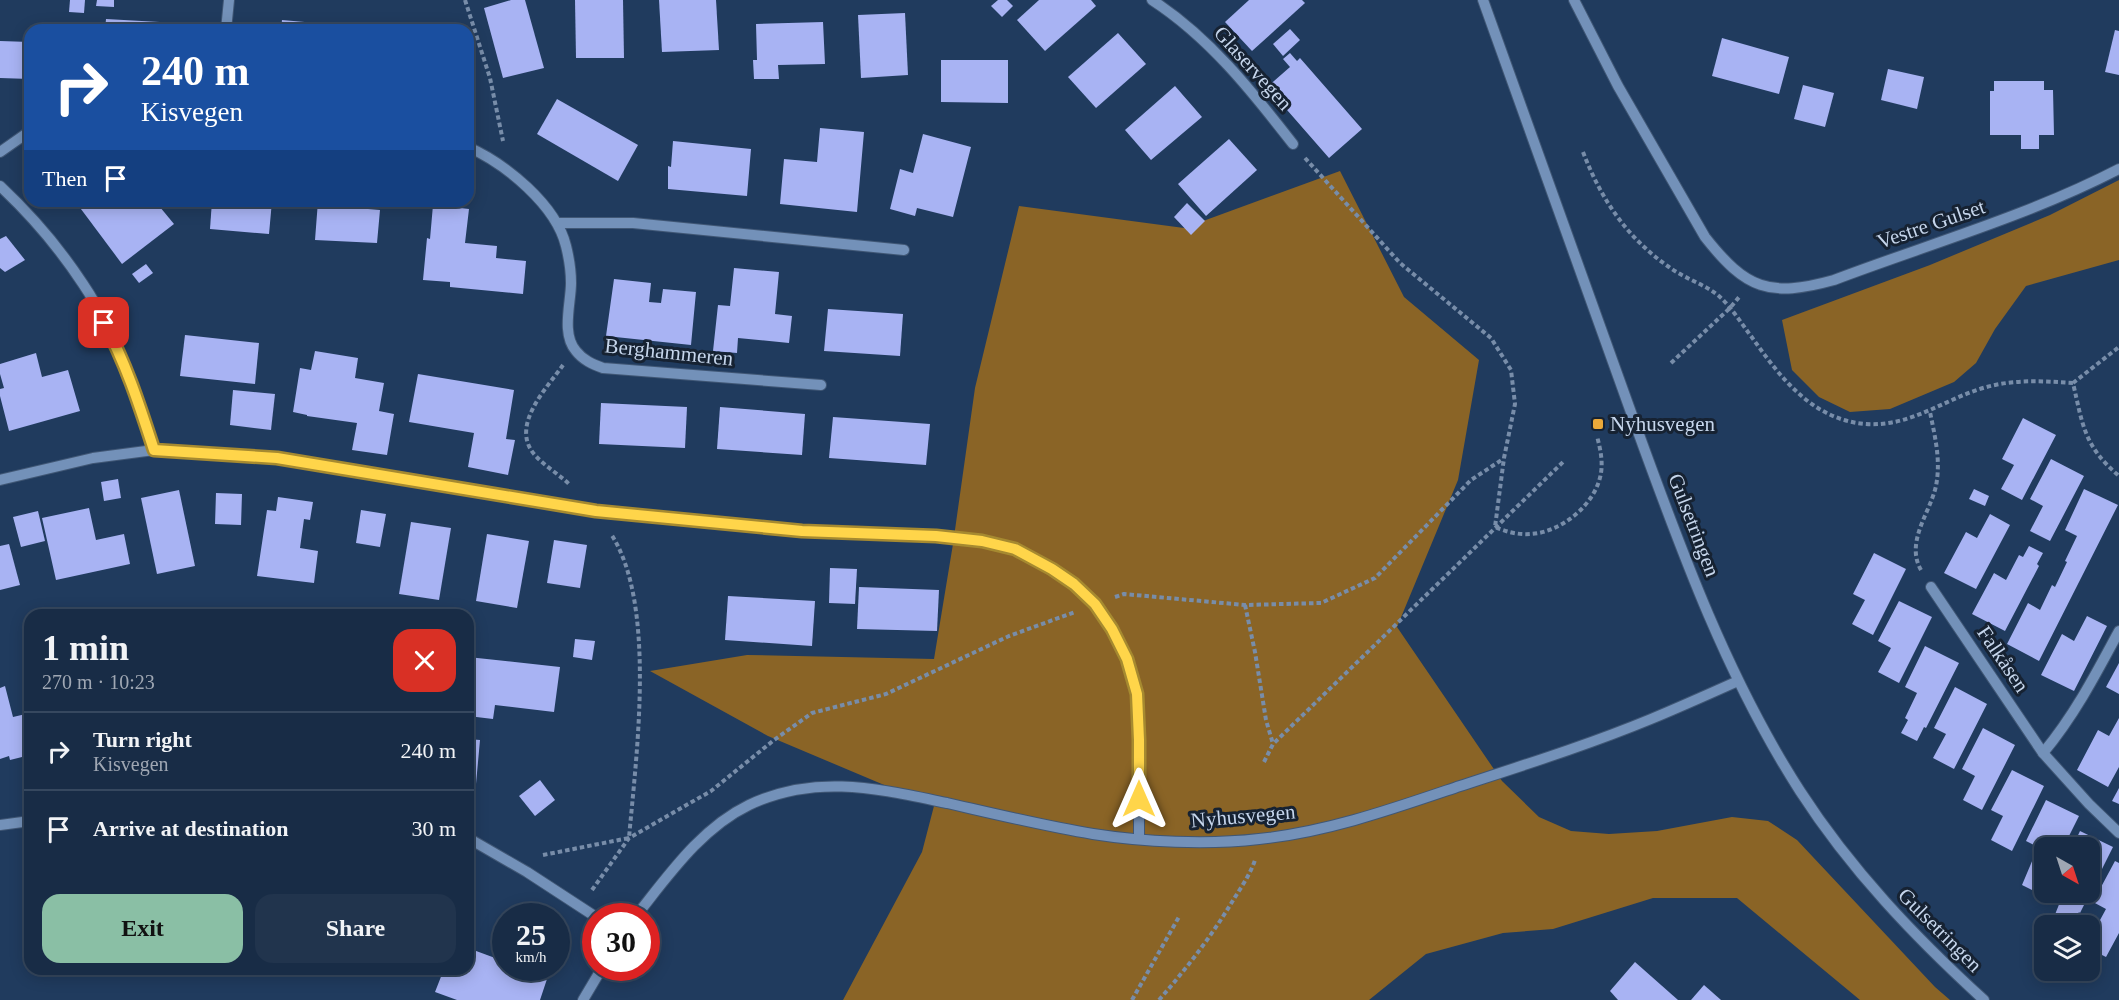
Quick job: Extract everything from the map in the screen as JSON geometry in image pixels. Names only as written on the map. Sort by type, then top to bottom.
[{"type":"street","points":[[227,24],[229,0]]},
{"type":"street","name":"Glaservegen","points":[[1152,0],[1212,48],[1252,91],[1293,144]]},
{"type":"street","name":"Gulsetringen","points":[[1483,0],[1666,509],[1738,681],[1800,790],[1860,873],[1892,910],[1983,1000]]},
{"type":"street","points":[[1574,0],[1618,86],[1690,213],[1720,256],[1736,272],[1751,282]]},
{"type":"street","points":[[0,152],[24,135]]},
{"type":"street","name":"Berghammeren","points":[[474,150],[500,165],[520,181],[558,223],[566,246],[571,281],[568,333],[574,350],[587,362],[603,368],[821,386]]},
{"type":"street","name":"Vestre Gulset","points":[[1751,282],[1770,288],[1788,290],[1807,288],[1834,280],[2030,210],[2087,186],[2119,169]]},
{"type":"street","points":[[0,186],[47,237],[84,285],[114,342],[138,399],[154,450]]},
{"type":"street","points":[[558,223],[633,224],[904,250]]},
{"type":"street","points":[[0,480],[93,458],[154,450],[277,458],[596,511],[802,531],[936,536],[982,541],[1015,549],[1074,584],[1095,604],[1112,629],[1127,659],[1137,694],[1139,838]]},
{"type":"street","name":"Falkåsen","points":[[1931,587],[2043,753],[2119,833]]},
{"type":"street","points":[[2043,753],[2077,708],[2119,631]]},
{"type":"street","name":"Nyhusvegen","points":[[647,903],[695,846],[717,825],[747,806],[780,793],[812,787],[853,786],[895,792],[1095,834],[1215,842],[1260,839],[1347,822],[1400,806],[1585,744],[1649,720],[1738,681]]},
{"type":"street","points":[[0,825],[24,822]]},
{"type":"street","points":[[474,842],[526,872],[582,910]]},
{"type":"street","points":[[583,1000],[594,981]]},
{"type":"path","points":[[465,0],[473,24]]},
{"type":"path","points":[[474,28],[490,78],[503,139],[500,165]]},
{"type":"path","points":[[1293,144],[1400,263],[1491,338],[1511,370],[1515,404],[1504,459],[1495,527]]},
{"type":"path","points":[[1583,153],[1595,183],[1621,222],[1637,240],[1670,268],[1707,287],[1730,308],[1766,357],[1788,382],[1806,400],[1826,414],[1846,421],[1868,424],[1895,422],[1930,412],[1980,389],[2007,381],[2073,383],[2119,347]]},
{"type":"path","points":[[1671,363],[1730,308],[1751,282]]},
{"type":"path","points":[[574,350],[537,401],[529,417],[526,432],[533,453],[564,479],[596,511],[616,542],[627,567],[639,648],[638,735],[629,838],[579,908]]},
{"type":"path","points":[[2073,383],[2090,446],[2119,476]]},
{"type":"path","points":[[1930,412],[1939,460],[1936,487],[1919,531],[1916,547],[1918,563],[1931,587]]},
{"type":"path","points":[[1495,527],[1509,533],[1531,534],[1548,531],[1581,510],[1593,494],[1601,474],[1602,454],[1597,436]]},
{"type":"path","points":[[1108,598],[1124,594],[1245,605],[1321,603],[1375,578],[1471,480],[1504,459]]},
{"type":"path","points":[[1264,762],[1273,744],[1563,462]]},
{"type":"path","points":[[1245,605],[1266,720],[1273,744]]},
{"type":"path","points":[[526,872],[536,856],[629,838],[711,791],[774,740],[812,713],[886,694],[1010,636],[1081,610]]},
{"type":"path","points":[[1159,1000],[1184,972],[1221,920],[1253,865],[1260,839]]},
{"type":"path","points":[[1132,1000],[1180,915]]},
{"type":"shaded area","points":[[1340,171],[1404,297],[1479,360],[1458,480],[1397,627],[1502,781],[1539,817],[1571,831],[1609,834],[1657,831],[1732,817],[1768,821],[1797,840],[1935,987],[1950,1000],[1860,1000],[1737,898],[1653,898],[1553,929],[1503,933],[1426,954],[1369,1000],[843,1000],[922,852],[934,806],[768,736],[650,671],[747,655],[934,659],[975,388],[1019,206],[1184,228]]},
{"type":"shaded area","points":[[2119,180],[2119,260],[2026,286],[1995,329],[1976,363],[1954,382],[1890,409],[1850,412],[1819,397],[1792,370],[1782,320],[1930,265],[2050,215]]},
{"type":"building","points":[[70,0],[85,0],[84,13],[69,12]]},
{"type":"building","points":[[97,0],[114,0],[114,7],[96,6]]},
{"type":"building","points":[[511,0],[525,0],[544,68],[503,78],[484,8]]},
{"type":"building","points":[[575,0],[623,0],[624,58],[576,58]]},
{"type":"building","points":[[659,0],[716,0],[719,50],[662,52]]},
{"type":"building","points":[[998,0],[1007,0],[1013,6],[1002,17],[991,6]]},
{"type":"building","points":[[1039,0],[1091,0],[1096,6],[1045,51],[1017,20]]},
{"type":"building","points":[[1249,0],[1302,0],[1305,3],[1252,51],[1225,22]]},
{"type":"building","points":[[905,13],[908,75],[861,78],[858,15]]},
{"type":"building","points":[[106,19],[195,24],[106,24]]},
{"type":"building","points":[[282,20],[316,23],[316,24],[282,24]]},
{"type":"building","points":[[823,22],[825,64],[778,65],[779,79],[754,79],[753,60],[757,60],[756,24]]},
{"type":"building","points":[[1290,29],[1300,40],[1283,56],[1273,44]]},
{"type":"building","points":[[2115,30],[2119,31],[2119,75],[2105,72]]},
{"type":"building","points":[[1118,33],[1146,64],[1096,108],[1068,77]]},
{"type":"building","points":[[1722,38],[1789,57],[1779,94],[1712,76]]},
{"type":"building","points":[[0,41],[24,42],[24,79],[0,78]]},
{"type":"building","points":[[1290,53],[1297,61],[1300,58],[1362,129],[1329,158],[1267,87],[1290,67],[1283,59]]},
{"type":"building","points":[[941,60],[1008,60],[1008,103],[941,102]]},
{"type":"building","points":[[1888,69],[1924,77],[1917,109],[1881,100]]},
{"type":"building","points":[[1994,81],[2044,81],[2044,90],[2053,90],[2054,135],[2039,135],[2039,149],[2021,149],[2021,135],[1990,135],[1990,91],[1994,91]]},
{"type":"building","points":[[1803,85],[1834,93],[1825,127],[1794,119]]},
{"type":"building","points":[[1175,86],[1202,117],[1151,160],[1125,130]]},
{"type":"building","points":[[557,99],[638,145],[618,181],[537,134]]},
{"type":"building","points":[[820,128],[864,132],[857,212],[780,204],[784,159],[817,162]]},
{"type":"building","points":[[923,134],[971,147],[953,217],[917,208],[915,216],[890,209],[900,169],[913,173]]},
{"type":"building","points":[[1229,139],[1257,170],[1206,216],[1178,184]]},
{"type":"building","points":[[673,141],[751,149],[747,196],[668,189],[668,166],[671,167]]},
{"type":"building","points":[[1187,203],[1205,221],[1191,235],[1174,217]]},
{"type":"building","points":[[79,207],[160,207],[174,224],[122,264]]},
{"type":"building","points":[[212,207],[271,207],[269,234],[210,229]]},
{"type":"building","points":[[318,207],[356,207],[380,210],[377,243],[315,240]]},
{"type":"building","points":[[433,207],[469,209],[465,243],[497,246],[496,258],[526,261],[523,294],[450,287],[450,282],[423,280],[427,238],[430,239]]},
{"type":"building","points":[[6,236],[25,260],[5,272],[0,268],[0,239]]},
{"type":"building","points":[[146,264],[153,273],[139,283],[132,274]]},
{"type":"building","points":[[734,268],[779,272],[775,314],[792,316],[789,343],[738,338],[737,353],[713,351],[718,305],[730,306]]},
{"type":"building","points":[[614,279],[651,283],[649,302],[661,303],[663,289],[696,292],[691,345],[606,336]]},
{"type":"building","points":[[828,309],[903,314],[900,356],[824,351]]},
{"type":"building","points":[[185,335],[259,343],[255,384],[180,376]]},
{"type":"building","points":[[315,351],[358,358],[355,378],[384,383],[379,411],[394,414],[387,455],[352,450],[357,423],[293,412],[300,368],[311,370]]},
{"type":"building","points":[[36,353],[42,377],[68,370],[80,411],[9,431],[0,396],[0,389],[4,388],[0,364]]},
{"type":"building","points":[[418,374],[514,390],[506,439],[515,440],[508,475],[468,467],[474,433],[409,422]]},
{"type":"building","points":[[233,390],[275,394],[271,430],[230,425]]},
{"type":"building","points":[[601,403],[687,407],[685,448],[599,444]]},
{"type":"building","points":[[720,407],[805,414],[802,455],[717,449]]},
{"type":"building","points":[[833,417],[930,424],[926,465],[829,458]]},
{"type":"building","points":[[2023,418],[2056,435],[2022,500],[2001,489],[2014,465],[2002,459]]},
{"type":"building","points":[[2051,459],[2084,476],[2050,541],[2030,531],[2043,506],[2030,499]]},
{"type":"building","points":[[118,479],[121,498],[104,501],[101,482]]},
{"type":"building","points":[[1974,489],[1989,496],[1985,506],[1969,499]]},
{"type":"building","points":[[2084,489],[2118,505],[2039,661],[2007,644],[2028,603],[2040,610],[2052,585],[2055,587],[2077,536],[2065,530]]},
{"type":"building","points":[[179,490],[195,566],[157,574],[141,498]]},
{"type":"building","points":[[216,493],[242,494],[241,525],[215,524]]},
{"type":"building","points":[[278,497],[313,502],[310,520],[304,519],[300,548],[318,551],[314,583],[257,576],[267,510],[276,511]]},
{"type":"building","points":[[89,508],[96,540],[124,534],[130,564],[56,580],[42,518]]},
{"type":"building","points":[[361,510],[386,514],[380,547],[356,543]]},
{"type":"building","points":[[38,511],[45,541],[21,547],[13,517]]},
{"type":"building","points":[[1990,514],[2010,525],[1976,589],[1944,573],[1966,532],[1977,538]]},
{"type":"building","points":[[411,522],[451,528],[439,600],[399,594]]},
{"type":"building","points":[[487,534],[529,541],[517,608],[476,601]]},
{"type":"building","points":[[554,540],[587,545],[580,588],[547,583]]},
{"type":"building","points":[[9,544],[20,585],[0,590],[0,546]]},
{"type":"building","points":[[2029,546],[2043,553],[2037,564],[2039,566],[2005,631],[1972,614],[1994,573],[2006,580],[2019,555],[2023,557]]},
{"type":"building","points":[[1874,553],[1906,569],[1873,635],[1852,624],[1865,600],[1853,594]]},
{"type":"building","points":[[830,568],[857,569],[855,604],[829,603]]},
{"type":"building","points":[[859,587],[939,590],[937,631],[857,629]]},
{"type":"building","points":[[728,596],[815,601],[812,646],[725,640]]},
{"type":"building","points":[[1899,601],[1932,617],[1899,683],[1878,672],[1891,648],[1878,641]]},
{"type":"building","points":[[2087,616],[2107,626],[2074,691],[2041,675],[2062,634],[2074,641]]},
{"type":"building","points":[[575,639],[595,641],[592,660],[573,657]]},
{"type":"building","points":[[1925,646],[1959,663],[1917,741],[1901,733],[1908,720],[1905,718],[1917,693],[1905,687]]},
{"type":"building","points":[[474,658],[560,667],[554,712],[495,705],[493,719],[474,717]]},
{"type":"building","points":[[2119,663],[2119,694],[2106,687]]},
{"type":"building","points":[[5,686],[13,717],[24,714],[22,757],[10,760],[9,756],[0,759],[0,688]]},
{"type":"building","points":[[1955,687],[1987,704],[1954,769],[1933,758],[1946,734],[1934,728]]},
{"type":"building","points":[[2119,718],[2119,767],[2108,787],[2077,770],[2098,730],[2109,736]]},
{"type":"building","points":[[1983,728],[2015,745],[1982,810],[1963,800],[1975,776],[1962,769]]},
{"type":"building","points":[[474,740],[480,740],[476,784],[474,784]]},
{"type":"building","points":[[2012,770],[2044,786],[2012,851],[1991,840],[2003,816],[1991,810]]},
{"type":"building","points":[[540,780],[555,800],[535,816],[519,796]]},
{"type":"building","points":[[2119,788],[2119,804],[2112,801]]},
{"type":"building","points":[[2046,800],[2079,816],[2068,837],[2034,837],[2034,845],[2026,841]]},
{"type":"building","points":[[2080,831],[2092,837],[2077,837]]},
{"type":"building","points":[[2100,841],[2113,847],[2100,873]]},
{"type":"building","points":[[2034,856],[2034,891],[2022,885]]},
{"type":"building","points":[[2115,861],[2119,863],[2119,933],[2106,957],[2100,954],[2100,920],[2106,909],[2095,903],[2100,903],[2100,889]]},
{"type":"building","points":[[2060,903],[2085,903],[2077,915],[2055,915]]},
{"type":"building","points":[[474,950],[492,957],[492,981],[546,981],[540,1000],[457,1000],[435,992],[442,975],[474,975]]},
{"type":"building","points":[[1635,962],[1678,1000],[1618,1000],[1610,991]]},
{"type":"building","points":[[1704,985],[1721,1000],[1691,1000]]},
{"type":"place","name":"Nyhusvegen","points":[[1598,424]]},
{"type":"route","points":[[104,323],[138,399],[154,450],[277,458],[596,511],[802,531],[936,536],[982,541],[1015,549],[1074,584],[1095,604],[1112,629],[1127,659],[1137,694],[1139,799]]}]
